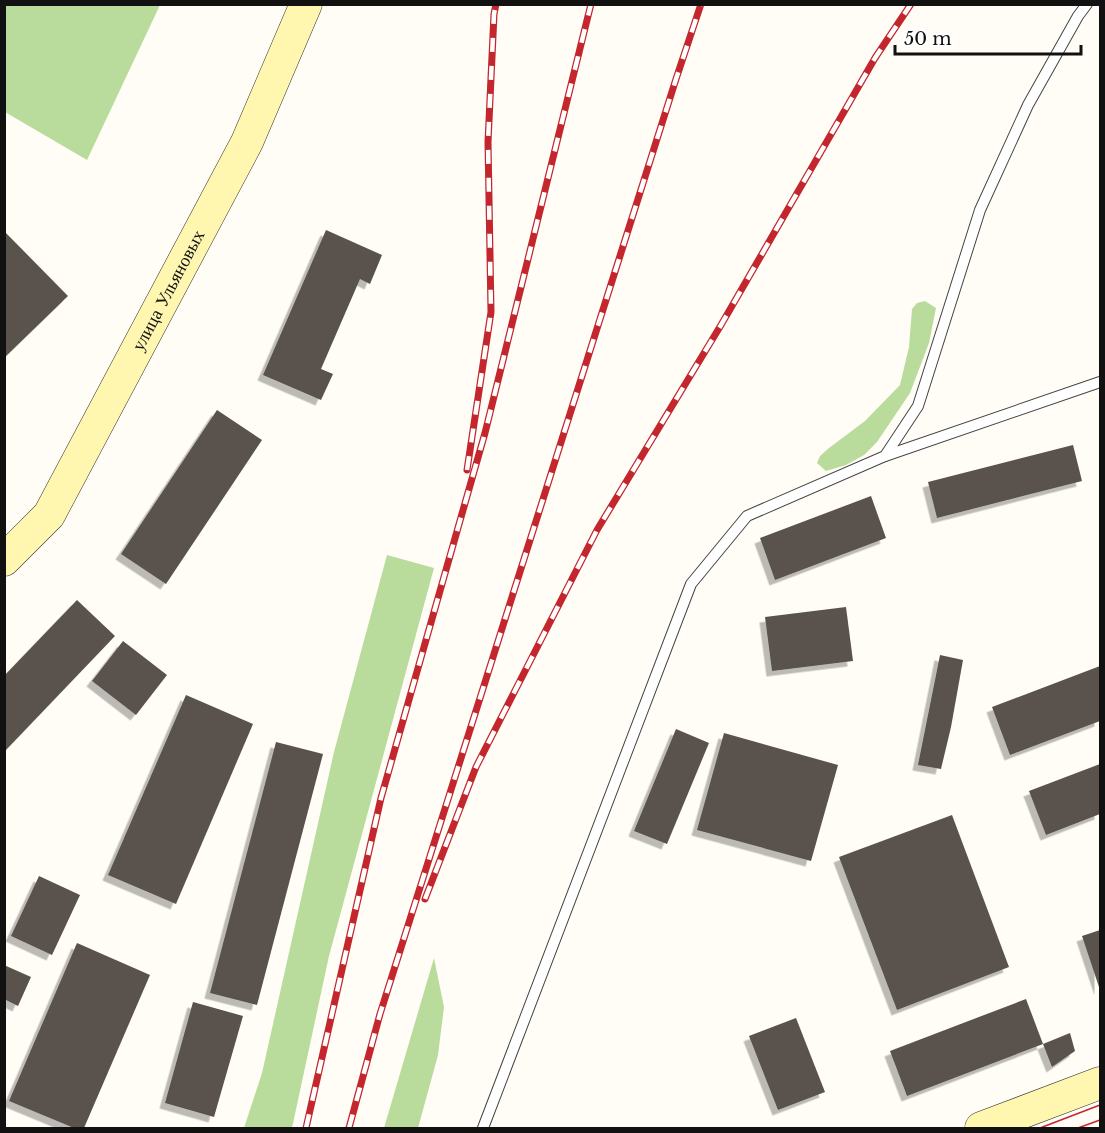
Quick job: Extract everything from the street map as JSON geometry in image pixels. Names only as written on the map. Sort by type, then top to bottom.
[{"type":"street","name":"улица Ульяновых","points":[[4,560],[49,515],[247,142],[306,4]]},
{"type":"street","points":[[981,1128],[1101,1083]]},
{"type":"lane","points":[[885,456],[918,406],[980,210],[1028,105],[1087,4]]},
{"type":"lane","points":[[483,1128],[692,584],[747,516],[885,456],[1101,382]]},
{"type":"green space","points":[[5,4],[160,5],[87,160],[5,112]]},
{"type":"green space","points":[[925,301],[936,308],[929,343],[910,393],[877,442],[864,455],[846,465],[826,471],[817,463],[820,456],[865,421],[900,385],[909,347],[912,309],[917,303]]},
{"type":"green space","points":[[387,555],[434,568],[329,956],[292,1128],[244,1128],[262,1073],[334,752]]},
{"type":"green space","points":[[434,958],[444,1007],[438,1055],[418,1128],[384,1128]]},
{"type":"building","points":[[326,230],[382,255],[370,284],[360,279],[321,369],[333,374],[321,400],[263,375]]},
{"type":"building","points":[[4,231],[68,296],[4,358]]},
{"type":"building","points":[[217,410],[262,440],[166,584],[121,554]]},
{"type":"building","points":[[1073,445],[1082,481],[937,518],[928,482]]},
{"type":"building","points":[[871,496],[886,538],[775,580],[760,538]]},
{"type":"building","points":[[77,600],[115,636],[5,751],[5,675]]},
{"type":"building","points":[[846,607],[853,661],[772,671],[765,617]]},
{"type":"building","points":[[123,641],[167,675],[136,715],[92,681]]},
{"type":"building","points":[[940,655],[963,660],[941,769],[918,765]]},
{"type":"building","points":[[1100,666],[1100,721],[1010,755],[992,707]]},
{"type":"building","points":[[186,695],[253,724],[176,904],[108,875]]},
{"type":"building","points":[[676,729],[709,743],[667,844],[634,831]]},
{"type":"building","points":[[724,733],[838,765],[811,861],[697,830]]},
{"type":"building","points":[[276,742],[323,754],[257,1005],[210,993]]},
{"type":"building","points":[[1100,764],[1100,814],[1046,835],[1029,791]]},
{"type":"building","points":[[952,815],[1009,967],[897,1010],[839,857]]},
{"type":"building","points":[[39,876],[80,895],[52,955],[11,936]]},
{"type":"building","points":[[1100,930],[1100,990],[1082,936]]},
{"type":"building","points":[[77,943],[150,975],[84,1128],[74,1128],[9,1101]]},
{"type":"building","points":[[4,965],[31,977],[18,1006],[4,999]]},
{"type":"building","points":[[1026,999],[1043,1044],[907,1096],[890,1051]]},
{"type":"building","points":[[193,1002],[243,1016],[214,1117],[165,1103]]},
{"type":"building","points":[[796,1018],[825,1092],[778,1110],[749,1036]]},
{"type":"building","points":[[1070,1033],[1075,1051],[1052,1067],[1043,1044]]},
{"type":"tram line","points":[[1040,1128],[1100,1105]]},
{"type":"tram line","points":[[1078,1128],[1100,1120]]},
{"type":"railway","points":[[467,470],[491,312],[488,142],[496,4]]},
{"type":"railway","points":[[306,1128],[381,798],[485,433],[591,4]]},
{"type":"railway","points":[[349,1128],[380,1014],[701,4]]},
{"type":"railway","points":[[425,899],[476,767],[597,530],[721,325],[875,58],[911,4]]}]
